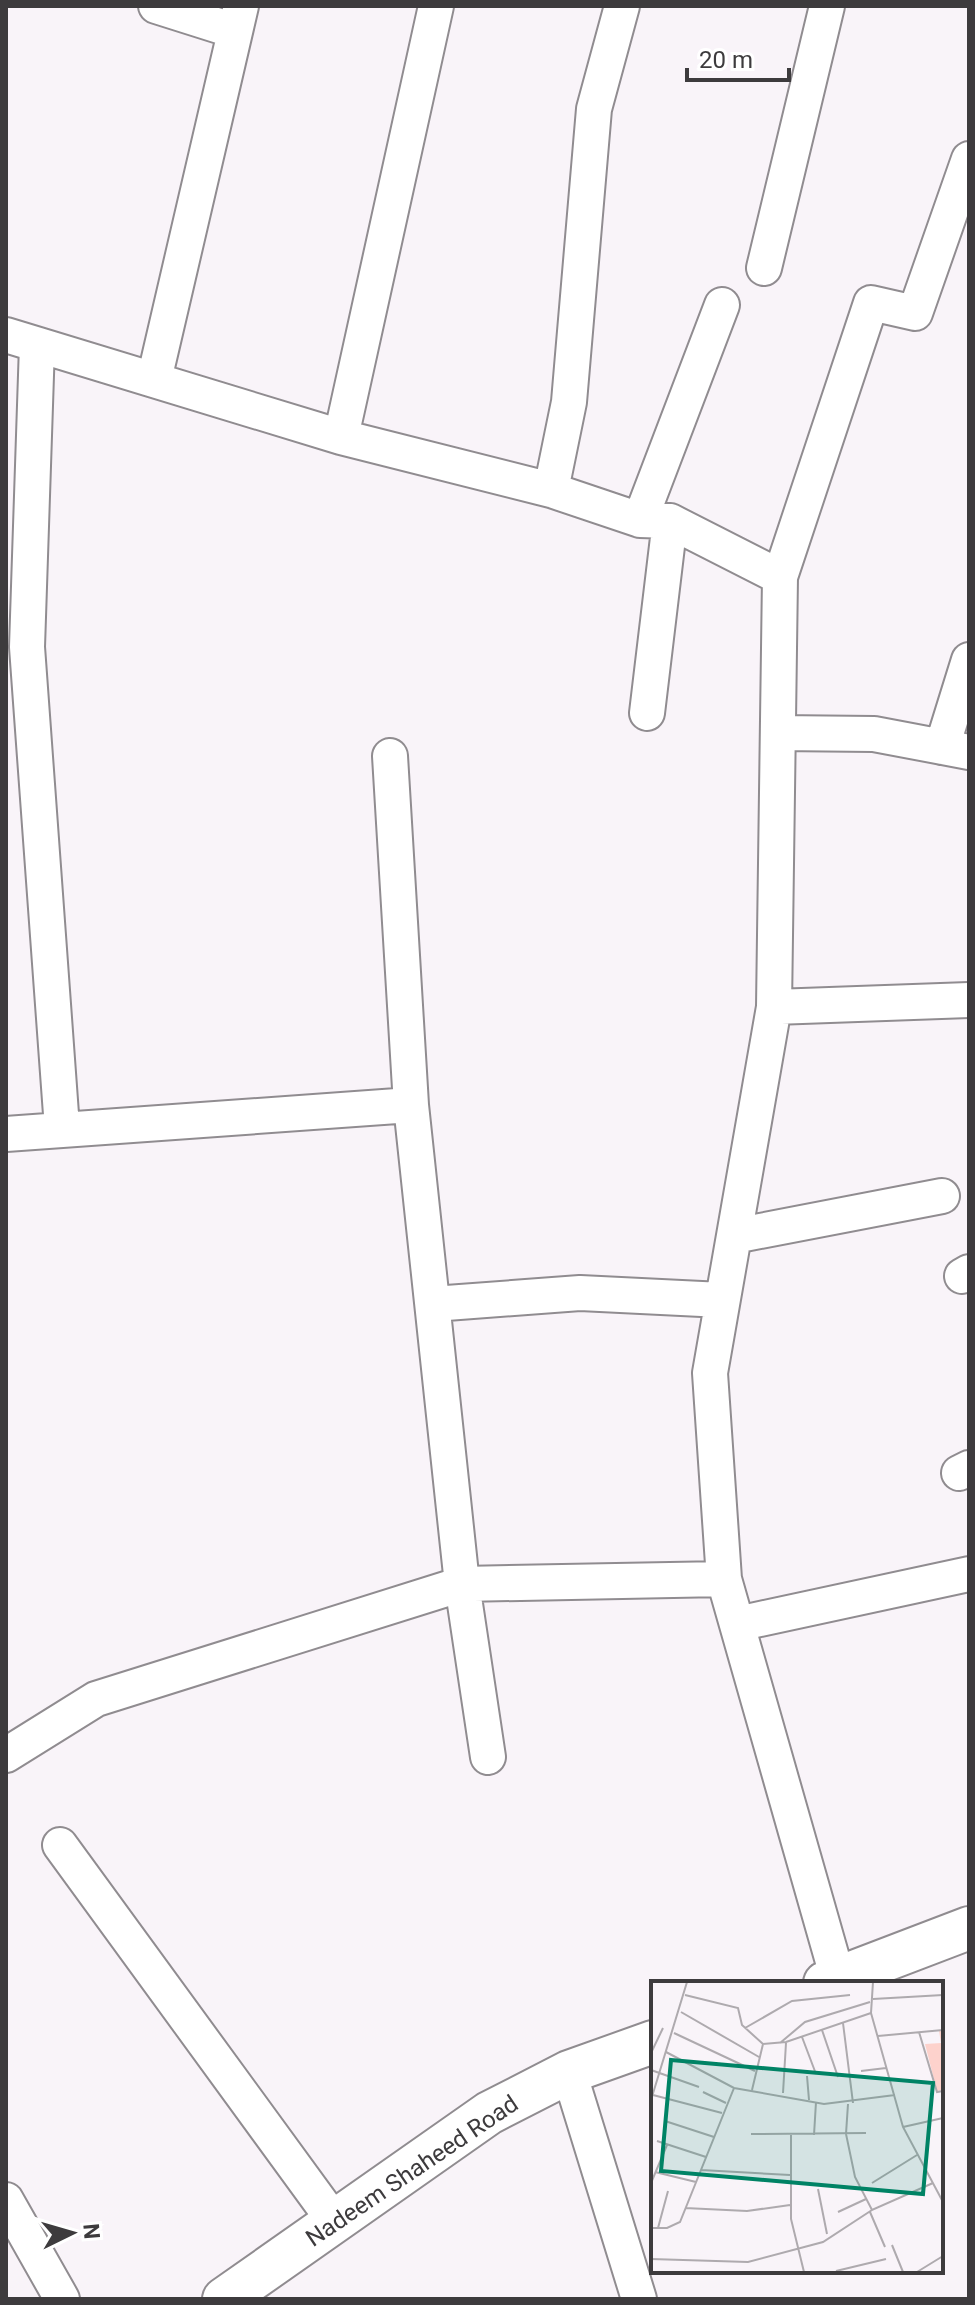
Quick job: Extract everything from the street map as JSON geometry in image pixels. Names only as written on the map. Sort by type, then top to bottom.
[{"type":"main road","points":[[831,1981],[969,1928]]},
{"type":"main road","name":"Nadeem Shaheed Road","points":[[224,2299],[489,2113],[569,2072],[651,2043]]},
{"type":"street","points":[[154,380],[238,18],[156,6]]},
{"type":"street","points":[[341,437],[436,6]]},
{"type":"street","points":[[551,490],[569,402],[594,109],[622,6]]},
{"type":"street","points":[[764,268],[827,6]]},
{"type":"street","points":[[831,1981],[724,1579],[710,1373],[774,1007],[780,577],[871,303],[915,313],[969,159]]},
{"type":"street","points":[[647,713],[655,521],[722,305]]},
{"type":"street","points":[[62,1128],[27,647],[22,340],[341,437],[551,490],[655,521],[780,577]]},
{"type":"street","points":[[778,733],[874,734],[956,750],[969,660]]},
{"type":"street","points":[[390,756],[411,1105],[462,1584],[488,1757]]},
{"type":"street","points":[[774,1007],[969,1000]]},
{"type":"street","points":[[6,1134],[411,1105]]},
{"type":"street","points":[[734,1236],[942,1196]]},
{"type":"street","points":[[433,1304],[580,1293],[722,1300]]},
{"type":"street","points":[[737,1624],[969,1574]]},
{"type":"street","points":[[6,1755],[96,1699],[462,1584],[724,1579]]},
{"type":"street","points":[[60,1845],[335,2222]]},
{"type":"street","points":[[569,2072],[639,2299]]},
{"type":"street","points":[[6,2200],[62,2299]]}]
